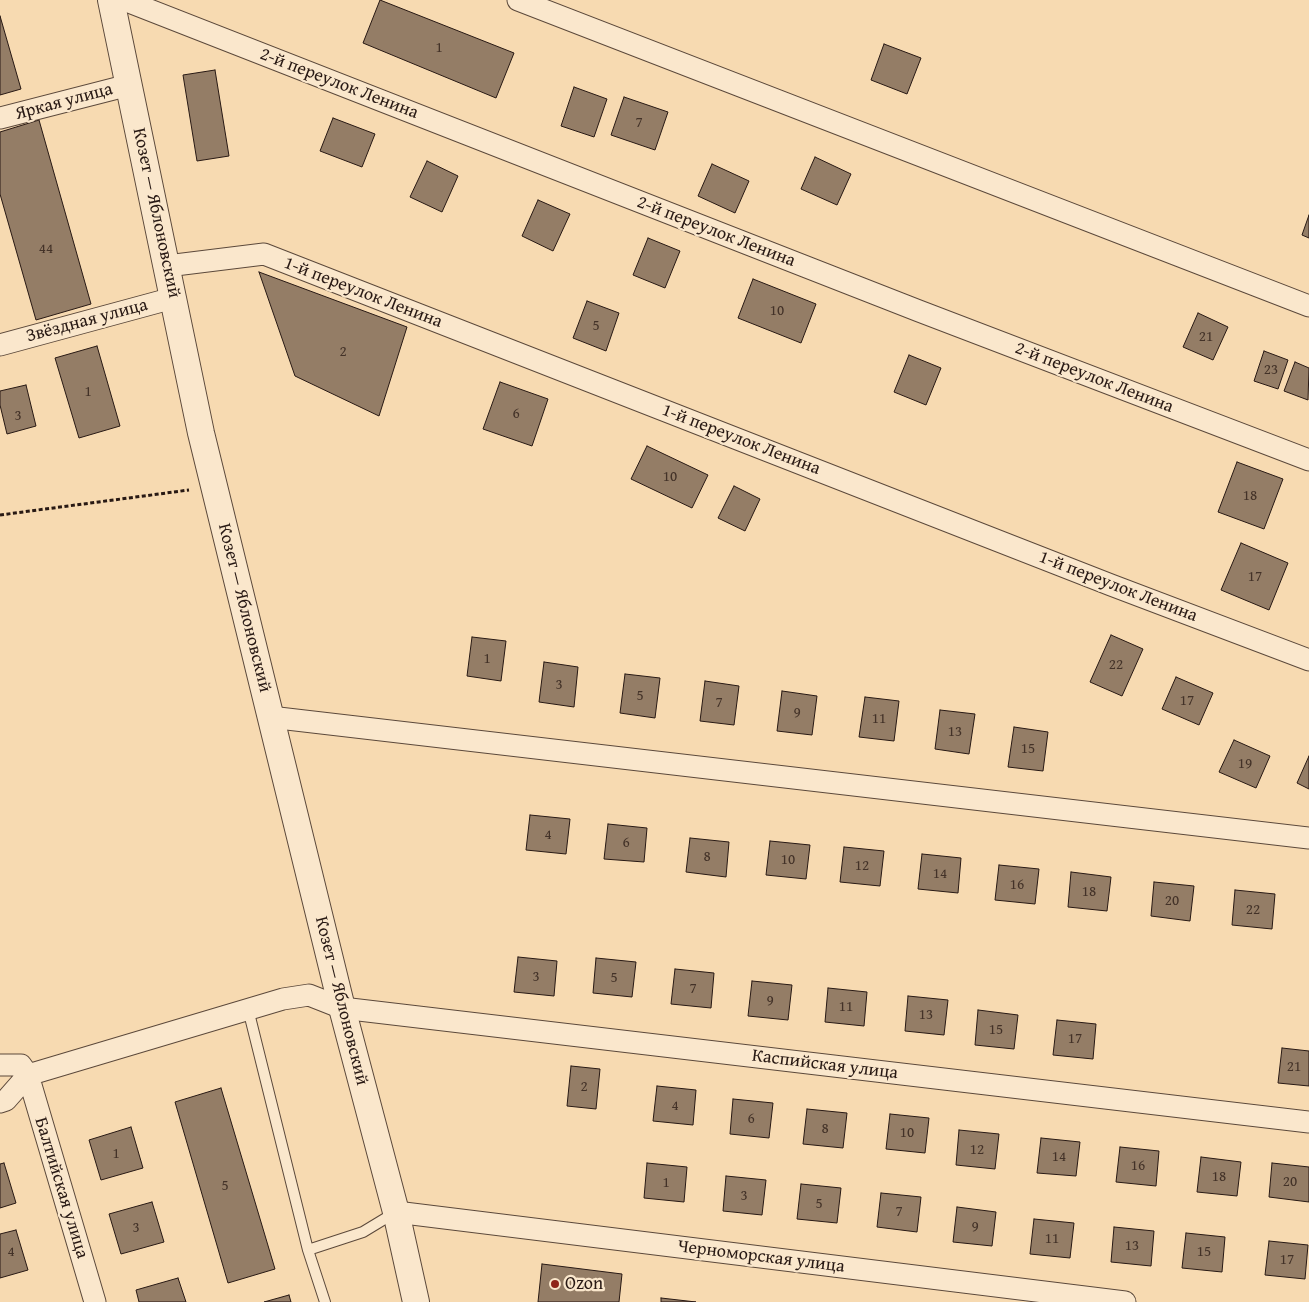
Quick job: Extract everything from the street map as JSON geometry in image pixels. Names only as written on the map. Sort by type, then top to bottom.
[{"type":"street","name":"Козет — Яблоновский","points":[[111,0],[214,487],[342,1008],[396,1212],[416,1302]]},
{"type":"street","name":"2-й переулок Ленина","points":[[124,0],[928,314],[1309,460]]},
{"type":"street","points":[[518,0],[1309,306]]},
{"type":"street","name":"Яркая улица","points":[[0,118],[129,85]]},
{"type":"street","name":"1-й переулок Ленина","points":[[167,266],[264,254],[1101,581],[1309,660]]},
{"type":"street","name":"Звёздная улица","points":[[0,345],[173,298]]},
{"type":"street","points":[[270,717],[1309,838]]},
{"type":"street","name":"Каспийская улица","points":[[28,1075],[283,999],[309,995],[342,1008],[1309,1122]]},
{"type":"street","points":[[0,1064],[20,1065],[28,1075],[6,1100],[0,1102]]},
{"type":"street","name":"Балтийская улица","points":[[28,1075],[95,1302]]},
{"type":"street","name":"Черноморская улица","points":[[396,1212],[1125,1302]]},
{"type":"lane","points":[[248,1009],[308,1250],[325,1302]]},
{"type":"lane","points":[[308,1250],[364,1232],[396,1212]]},
{"type":"path","points":[[0,515],[214,487]]},
{"type":"building","points":[[380,0],[514,53],[496,98],[363,43]]},
{"type":"building","points":[[0,16],[21,89],[0,95]]},
{"type":"building","points":[[884,44],[921,58],[907,94],[871,80]]},
{"type":"building","points":[[215,70],[229,156],[197,161],[183,75]]},
{"type":"building","points":[[574,87],[607,99],[594,137],[561,126]]},
{"type":"building","points":[[624,97],[668,112],[655,150],[611,135]]},
{"type":"building","points":[[333,118],[375,134],[362,167],[320,151]]},
{"type":"building","points":[[39,120],[91,304],[36,320],[0,194],[0,132]]},
{"type":"building","points":[[815,157],[851,174],[837,205],[801,189]]},
{"type":"building","points":[[427,161],[458,176],[442,212],[410,197]]},
{"type":"building","points":[[712,164],[749,181],[735,213],[698,196]]},
{"type":"building","points":[[538,200],[570,214],[553,251],[522,236]]},
{"type":"building","points":[[1309,215],[1309,238],[1302,235]]},
{"type":"building","points":[[648,238],[680,251],[665,288],[633,275]]},
{"type":"building","points":[[259,272],[407,327],[379,416],[295,376]]},
{"type":"building","points":[[753,279],[816,304],[801,343],[738,318]]},
{"type":"building","points":[[587,301],[619,313],[606,351],[573,338]]},
{"type":"building","points":[[1198,313],[1228,327],[1213,360],[1183,347]]},
{"type":"building","points":[[97,346],[120,426],[79,438],[55,358]]},
{"type":"building","points":[[1264,351],[1288,360],[1278,389],[1254,381]]},
{"type":"building","points":[[909,355],[941,368],[926,405],[894,392]]},
{"type":"building","points":[[1295,362],[1309,368],[1308,400],[1284,391]]},
{"type":"building","points":[[500,382],[548,399],[532,446],[483,429]]},
{"type":"building","points":[[26,385],[36,426],[7,434],[0,405],[0,391]]},
{"type":"building","points":[[647,446],[708,475],[692,508],[631,479]]},
{"type":"building","points":[[1237,462],[1283,479],[1264,529],[1218,512]]},
{"type":"building","points":[[734,486],[760,499],[745,531],[718,518]]},
{"type":"building","points":[[1241,543],[1288,563],[1269,610],[1221,590]]},
{"type":"building","points":[[1111,635],[1143,649],[1122,696],[1090,682]]},
{"type":"building","points":[[472,637],[506,641],[501,681],[467,676]]},
{"type":"building","points":[[544,662],[578,667],[574,707],[539,702]]},
{"type":"building","points":[[625,674],[660,678],[655,718],[620,713]]},
{"type":"building","points":[[1176,677],[1213,693],[1199,725],[1162,709]]},
{"type":"building","points":[[705,681],[739,686],[734,725],[700,721]]},
{"type":"building","points":[[782,691],[817,696],[812,735],[777,731]]},
{"type":"building","points":[[865,697],[899,701],[894,741],[859,737]]},
{"type":"building","points":[[940,710],[975,714],[969,754],[935,749]]},
{"type":"building","points":[[1014,727],[1048,732],[1043,771],[1008,767]]},
{"type":"building","points":[[1234,740],[1270,756],[1256,788],[1219,772]]},
{"type":"building","points":[[1309,756],[1309,789],[1297,783]]},
{"type":"building","points":[[530,815],[570,819],[566,854],[526,850]]},
{"type":"building","points":[[608,824],[647,828],[644,862],[604,859]]},
{"type":"building","points":[[690,838],[729,842],[726,877],[686,872]]},
{"type":"building","points":[[770,841],[810,845],[806,879],[766,875]]},
{"type":"building","points":[[844,847],[884,851],[880,886],[840,882]]},
{"type":"building","points":[[922,854],[961,858],[958,893],[918,889]]},
{"type":"building","points":[[999,865],[1039,869],[1035,904],[995,900]]},
{"type":"building","points":[[1071,872],[1111,877],[1107,911],[1068,907]]},
{"type":"building","points":[[1154,882],[1194,886],[1190,921],[1151,916]]},
{"type":"building","points":[[1235,890],[1275,894],[1272,929],[1232,925]]},
{"type":"building","points":[[518,957],[557,961],[554,996],[514,992]]},
{"type":"building","points":[[596,958],[636,962],[632,997],[593,993]]},
{"type":"building","points":[[675,969],[714,973],[711,1008],[671,1004]]},
{"type":"building","points":[[752,981],[792,985],[788,1020],[748,1016]]},
{"type":"building","points":[[828,988],[867,992],[864,1026],[825,1022]]},
{"type":"building","points":[[908,996],[948,1000],[944,1035],[905,1031]]},
{"type":"building","points":[[978,1010],[1018,1015],[1014,1049],[975,1045]]},
{"type":"building","points":[[1057,1020],[1096,1024],[1093,1059],[1053,1055]]},
{"type":"building","points":[[1282,1048],[1309,1051],[1309,1086],[1278,1083]]},
{"type":"building","points":[[571,1066],[600,1069],[596,1109],[567,1106]]},
{"type":"building","points":[[657,1086],[696,1090],[693,1125],[653,1121]]},
{"type":"building","points":[[221,1088],[275,1269],[228,1283],[175,1102]]},
{"type":"building","points":[[733,1099],[773,1103],[769,1138],[730,1134]]},
{"type":"building","points":[[807,1109],[847,1113],[843,1148],[803,1144]]},
{"type":"building","points":[[890,1114],[929,1118],[925,1153],[886,1149]]},
{"type":"building","points":[[131,1127],[143,1168],[101,1180],[89,1140]]},
{"type":"building","points":[[959,1130],[999,1134],[995,1169],[956,1165]]},
{"type":"building","points":[[1041,1138],[1080,1142],[1076,1176],[1037,1173]]},
{"type":"building","points":[[1120,1147],[1159,1151],[1156,1186],[1116,1182]]},
{"type":"building","points":[[1201,1157],[1241,1162],[1237,1196],[1197,1192]]},
{"type":"building","points":[[4,1163],[16,1203],[0,1208],[0,1164]]},
{"type":"building","points":[[647,1163],[687,1167],[684,1202],[644,1198]]},
{"type":"building","points":[[1272,1163],[1309,1167],[1309,1202],[1269,1197]]},
{"type":"building","points":[[726,1176],[766,1180],[762,1215],[723,1211]]},
{"type":"building","points":[[801,1184],[841,1188],[837,1223],[797,1219]]},
{"type":"building","points":[[881,1193],[921,1197],[917,1232],[877,1227]]},
{"type":"building","points":[[152,1202],[164,1242],[121,1254],[109,1214]]},
{"type":"building","points":[[957,1207],[996,1212],[992,1246],[953,1242]]},
{"type":"building","points":[[1034,1219],[1074,1223],[1070,1258],[1030,1254]]},
{"type":"building","points":[[1114,1227],[1154,1231],[1151,1266],[1111,1262]]},
{"type":"building","points":[[16,1230],[28,1270],[0,1278],[0,1234]]},
{"type":"building","points":[[1186,1233],[1225,1237],[1222,1272],[1182,1268]]},
{"type":"building","points":[[1269,1241],[1308,1245],[1305,1279],[1265,1275]]},
{"type":"building","points":[[542,1264],[622,1274],[619,1302],[538,1302]]},
{"type":"building","points":[[178,1278],[186,1302],[139,1302],[136,1290]]},
{"type":"building","points":[[289,1295],[291,1302],[264,1302]]},
{"type":"building","points":[[661,1298],[696,1302],[661,1302]]},
{"type":"place","name":"Ozon","points":[[555,1284]]}]
